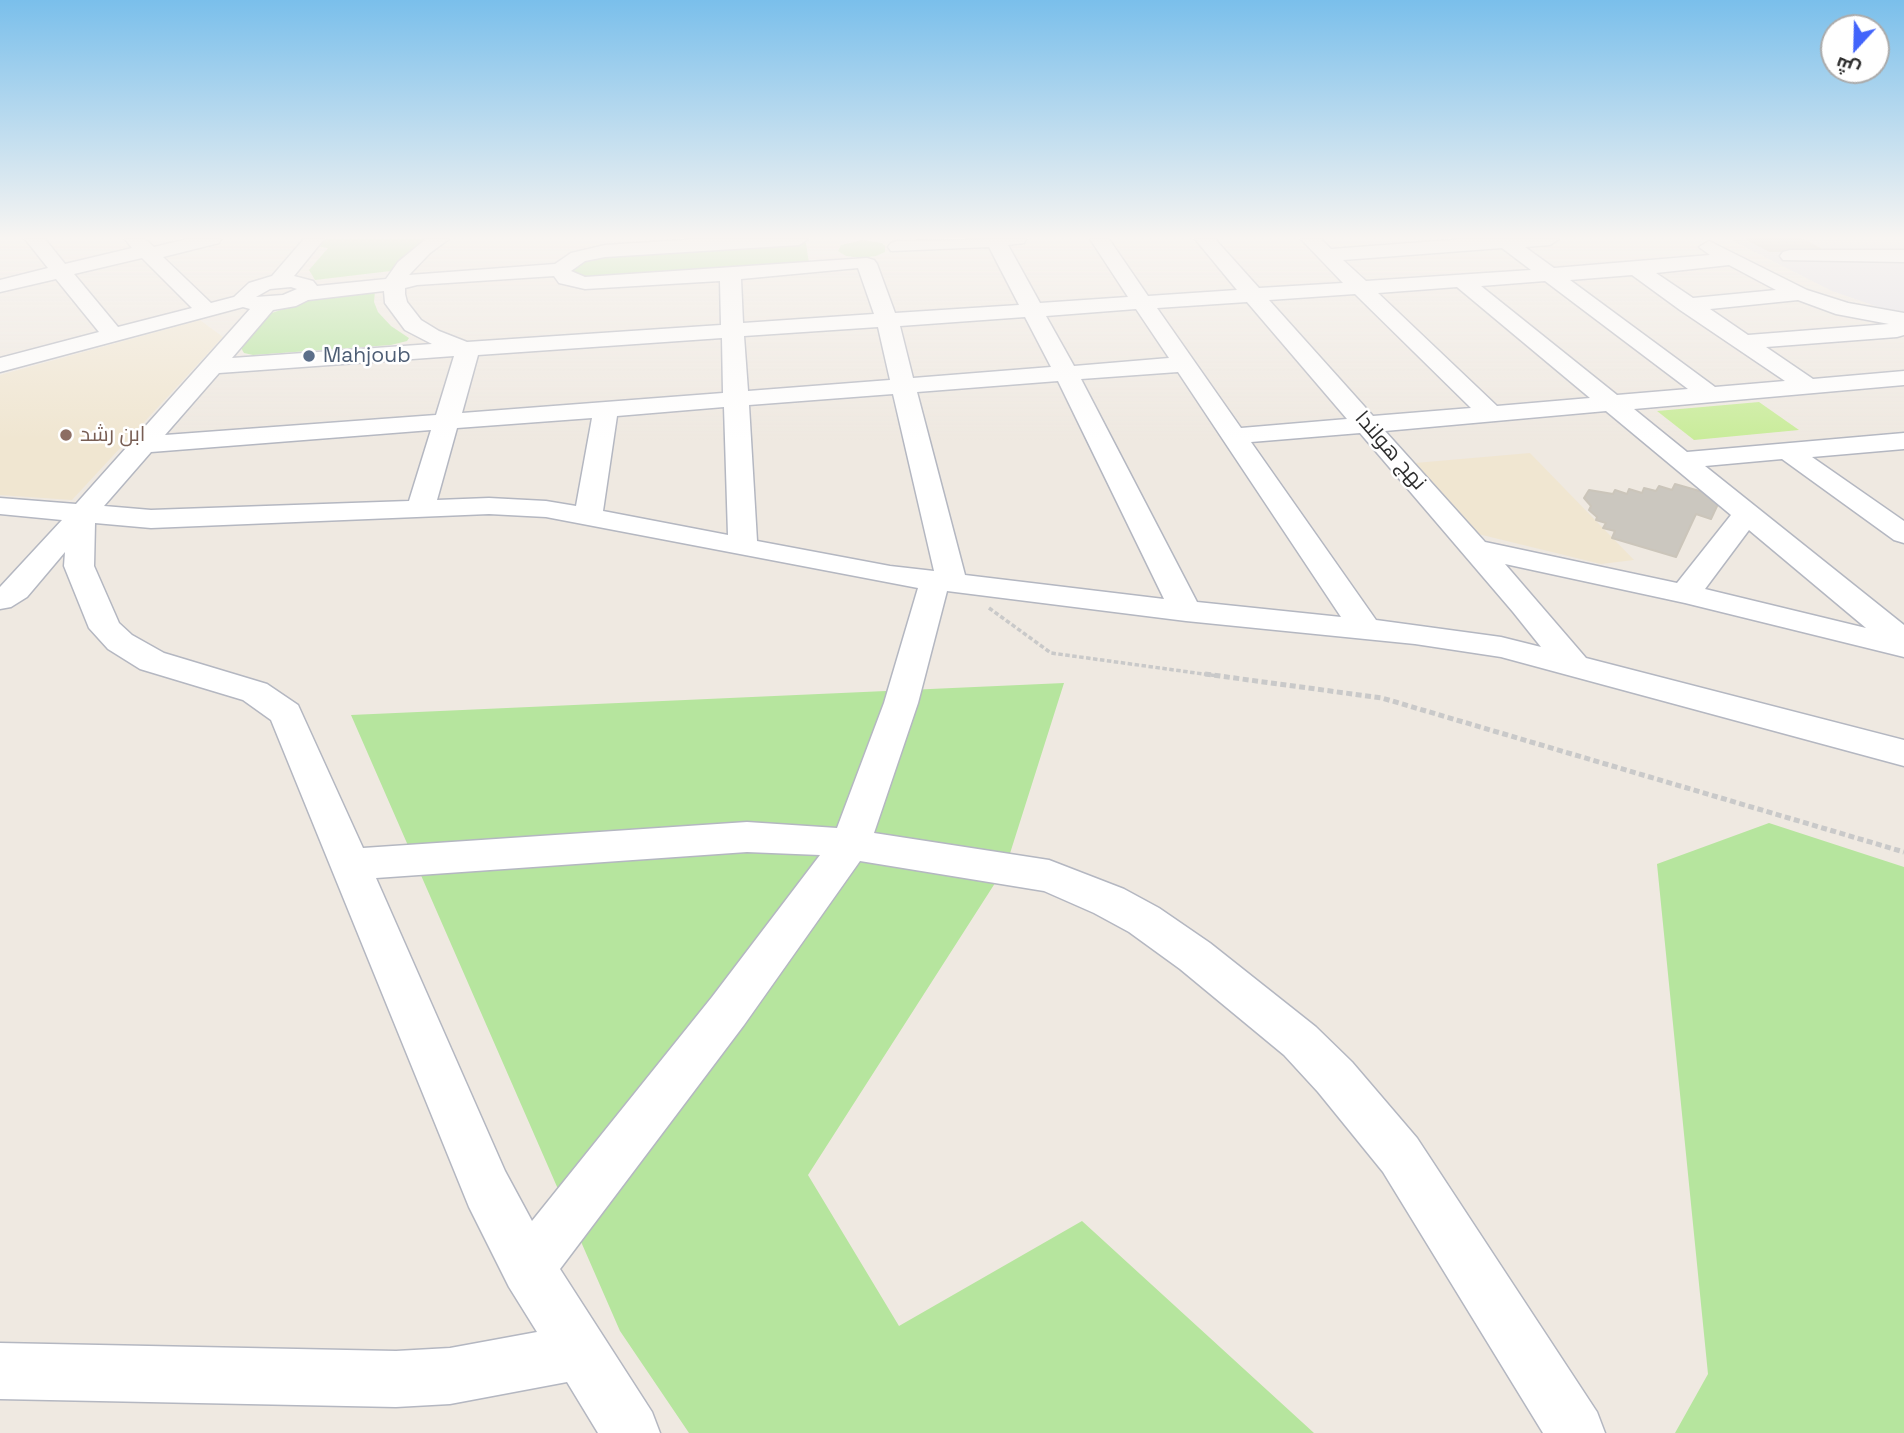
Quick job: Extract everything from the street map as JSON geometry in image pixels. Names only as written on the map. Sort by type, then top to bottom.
[{"type":"street","points":[[89,306],[112,334]]},
{"type":"street","points":[[202,306],[205,309]]},
{"type":"street","points":[[0,339],[6,363],[217,306]]},
{"type":"street","points":[[0,600],[16,590],[212,366],[254,306]]},
{"type":"street","points":[[398,306],[413,326],[431,336],[468,349]]},
{"type":"street","points":[[594,340],[598,306]]},
{"type":"street","points":[[732,306],[743,547]]},
{"type":"street","points":[[528,1268],[728,1011],[850,845],[944,581],[905,387],[887,320],[880,306]]},
{"type":"street","points":[[1031,306],[1186,611]]},
{"type":"street","points":[[212,366],[1090,306]]},
{"type":"street","points":[[1147,306],[1365,628]]},
{"type":"street","name":"نهج هولندا","points":[[1261,306],[1367,424],[1573,664]]},
{"type":"street","points":[[1378,306],[1490,413]]},
{"type":"street","points":[[1491,306],[1904,645]]},
{"type":"street","points":[[1591,306],[1709,394]]},
{"type":"street","points":[[1689,306],[1808,386]]},
{"type":"street","points":[[1835,306],[1904,320]]},
{"type":"street","points":[[1744,342],[1883,333],[1904,328]]},
{"type":"street","points":[[406,354],[431,336]]},
{"type":"street","points":[[420,509],[468,349]]},
{"type":"street","points":[[143,445],[1186,364]]},
{"type":"street","points":[[1235,436],[1904,378]]},
{"type":"street","points":[[588,516],[606,409]]},
{"type":"street","points":[[1681,460],[1903,442]]},
{"type":"street","points":[[1787,451],[1904,534]]},
{"type":"street","points":[[0,506],[82,514],[195,519],[517,507],[588,516],[843,567],[1186,611],[1365,628],[1501,648],[1573,664],[1904,753]]},
{"type":"street","points":[[82,514],[79,566],[106,628],[121,642],[152,661],[255,692],[286,713],[487,1189],[528,1268],[631,1433]]},
{"type":"street","points":[[1685,594],[1747,514]]},
{"type":"street","points":[[1475,549],[1904,645]]},
{"type":"street","points":[[352,864],[747,837],[820,840],[1017,870],[1049,876],[1075,886],[1144,920],[1195,956],[1300,1041],[1335,1077],[1400,1155],[1576,1433]]},
{"type":"street","points":[[0,1371],[397,1379],[473,1373],[579,1351]]},
{"type":"path","points":[[944,581],[1051,653],[1381,698],[1904,852]]},
{"type":"shaded area","points":[[1875,306],[1904,306],[1904,312]]},
{"type":"shaded area","name":"ابن رشد","points":[[200,320],[223,337],[72,500],[0,495],[0,375]]},
{"type":"shaded area","points":[[1530,453],[1634,560],[1601,564],[1474,533],[1415,470],[1415,463]]},
{"type":"green space","points":[[292,306],[376,306],[391,326],[409,338],[391,345],[253,355],[244,353],[241,348],[266,315]]},
{"type":"green space","points":[[1759,402],[1799,430],[1694,440],[1657,411]]},
{"type":"green space","points":[[1064,683],[1006,866],[808,1175],[899,1326],[1082,1221],[1314,1433],[689,1433],[620,1331],[351,715]]},
{"type":"green space","points":[[1769,823],[1904,867],[1904,1433],[1675,1433],[1708,1374],[1657,864]]},
{"type":"building","points":[[1675,484],[1703,492],[1718,504],[1711,519],[1696,514],[1676,557],[1612,538],[1615,531],[1603,528],[1606,523],[1596,520],[1597,517],[1589,510],[1591,506],[1584,498],[1589,490],[1613,494],[1615,490],[1627,494],[1629,489],[1642,493],[1644,488],[1656,491],[1659,486],[1672,490]]},
{"type":"place","name":"Mahjoub","points":[[309,356]]},
{"type":"place","name":"ابن رشد","points":[[66,435]]}]
